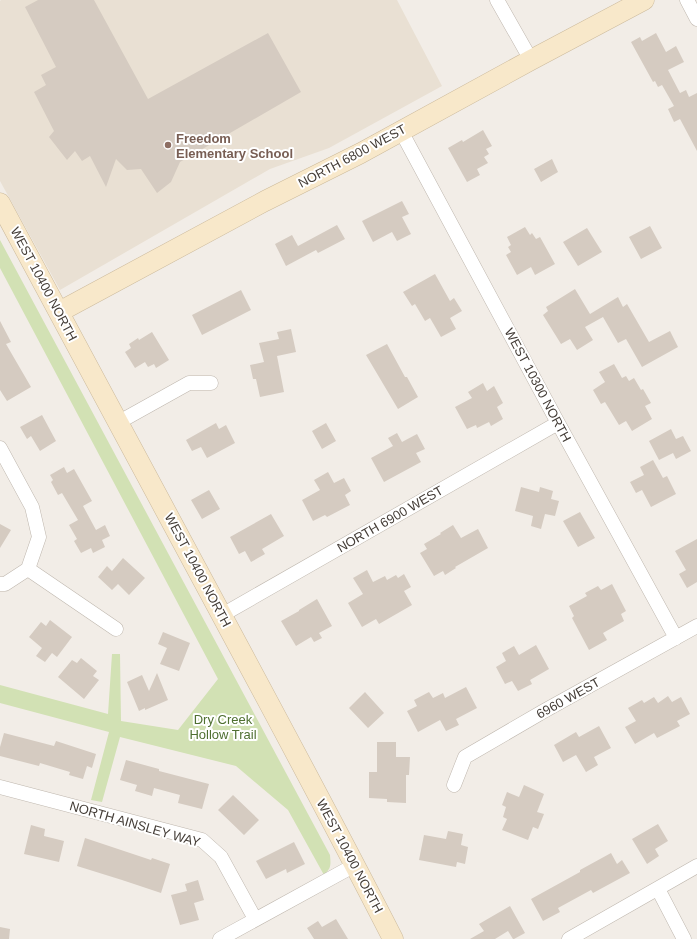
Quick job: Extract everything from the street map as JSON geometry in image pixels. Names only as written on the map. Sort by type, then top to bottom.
[{"type":"street","points":[[498,0],[531,60]]},
{"type":"street","name":"NORTH 6800 WEST","points":[[59,312],[258,205],[341,164],[644,0]]},
{"type":"street","points":[[687,0],[697,19]]},
{"type":"street","name":"WEST 10300 NORTH","points":[[401,131],[558,423],[676,638]]},
{"type":"street","name":"WEST 10400 NORTH","points":[[0,203],[119,422],[393,939]]},
{"type":"street","points":[[119,422],[189,383],[211,383]]},
{"type":"street","name":"NORTH 6900 WEST","points":[[222,615],[558,423]]},
{"type":"street","points":[[0,448],[32,507],[39,537],[28,569],[5,584],[0,584]]},
{"type":"street","points":[[28,569],[116,629]]},
{"type":"street","name":"6960 WEST","points":[[454,785],[465,757],[544,711],[697,626]]},
{"type":"street","name":"NORTH AINSLEY WAY","points":[[0,787],[202,840],[221,857],[256,919]]},
{"type":"street","points":[[220,939],[355,865]]},
{"type":"street","points":[[569,939],[697,866]]},
{"type":"street","points":[[658,889],[684,939]]},
{"type":"shaded area","name":"Freedom Elementary School","points":[[1,0],[397,0],[442,86],[329,148],[270,169],[60,290],[0,181]]},
{"type":"green space","name":"Dry Creek Hollow Trail","points":[[0,240],[330,855],[330,866],[324,875],[288,810],[236,766],[120,737],[102,802],[91,800],[109,732],[0,703],[0,685],[108,714],[112,654],[120,654],[121,721],[178,730],[218,679],[0,268]]},
{"type":"building","name":"Freedom Elementary School","points":[[38,0],[94,0],[148,99],[268,33],[301,92],[180,162],[171,182],[157,193],[141,169],[127,170],[116,159],[106,187],[90,156],[82,161],[75,151],[67,160],[49,137],[54,131],[34,92],[46,85],[41,75],[56,67],[25,7]]},
{"type":"building","points":[[656,33],[666,52],[676,46],[684,62],[668,70],[680,93],[686,90],[689,97],[697,93],[697,151],[680,119],[674,122],[668,109],[674,106],[662,85],[658,87],[655,81],[653,82],[631,42],[640,37],[642,41]]},
{"type":"building","points":[[483,130],[492,146],[486,149],[489,154],[484,157],[488,163],[477,169],[480,175],[467,182],[448,148],[462,140],[463,142]]},
{"type":"building","points":[[552,159],[558,172],[541,182],[534,169]]},
{"type":"building","points":[[402,201],[409,214],[402,217],[411,234],[397,241],[392,232],[373,242],[362,221]]},
{"type":"building","points":[[337,225],[345,239],[318,253],[316,250],[286,266],[275,244],[292,235],[298,246]]},
{"type":"building","points":[[650,226],[662,248],[641,259],[629,237]]},
{"type":"building","points":[[525,227],[530,235],[532,233],[536,239],[540,237],[555,264],[535,275],[531,267],[517,275],[506,255],[511,252],[508,247],[511,245],[507,237]]},
{"type":"building","points":[[587,228],[602,252],[578,266],[563,242]]},
{"type":"building","points":[[435,274],[450,301],[454,298],[462,311],[450,318],[456,329],[441,337],[430,318],[425,321],[415,304],[412,306],[403,292]]},
{"type":"building","points":[[575,289],[590,314],[618,297],[623,307],[627,304],[649,342],[670,331],[678,347],[642,367],[626,339],[618,343],[603,317],[585,327],[593,340],[577,350],[570,339],[561,344],[543,315],[548,311],[546,307]]},
{"type":"building","points":[[241,290],[251,310],[202,335],[192,315]]},
{"type":"building","points":[[0,321],[11,342],[6,344],[31,387],[7,401],[0,390]]},
{"type":"building","points":[[291,329],[296,352],[277,356],[284,392],[260,397],[256,379],[253,379],[250,365],[264,362],[259,343],[279,339],[277,332]]},
{"type":"building","points":[[152,332],[169,360],[156,368],[154,364],[148,367],[145,362],[135,368],[125,352],[131,348],[129,344]]},
{"type":"building","points":[[387,344],[418,397],[398,409],[366,355]]},
{"type":"building","points":[[614,364],[622,378],[626,376],[629,381],[634,378],[641,390],[643,389],[651,403],[645,406],[652,419],[632,431],[626,421],[619,425],[605,402],[601,404],[593,390],[605,382],[599,372]]},
{"type":"building","points":[[483,383],[487,391],[494,386],[503,403],[497,407],[503,419],[491,426],[489,422],[477,428],[476,425],[467,429],[455,407],[472,398],[468,392]]},
{"type":"building","points":[[42,415],[56,441],[40,451],[31,436],[27,439],[20,427]]},
{"type":"building","points":[[216,423],[219,429],[226,425],[235,443],[207,458],[201,447],[192,451],[186,440]]},
{"type":"building","points":[[326,423],[336,441],[322,449],[312,431]]},
{"type":"building","points":[[671,429],[676,439],[683,436],[691,451],[676,459],[673,453],[659,460],[649,441]]},
{"type":"building","points":[[397,433],[402,442],[417,434],[425,449],[416,453],[421,462],[384,482],[371,458],[393,446],[388,438]]},
{"type":"building","points":[[653,460],[663,478],[667,476],[676,494],[651,507],[642,490],[636,493],[630,482],[644,475],[640,467]]},
{"type":"building","points":[[64,467],[67,473],[74,469],[92,501],[83,506],[96,530],[105,525],[110,536],[102,540],[105,547],[93,553],[91,548],[81,553],[74,541],[77,539],[69,525],[78,520],[62,493],[58,495],[51,482],[53,480],[50,475]]},
{"type":"building","points":[[328,472],[334,483],[344,478],[351,491],[345,495],[350,505],[327,517],[325,515],[313,521],[302,500],[320,490],[314,480]]},
{"type":"building","points":[[521,487],[539,492],[540,487],[553,491],[551,499],[559,501],[555,516],[545,514],[541,529],[531,526],[533,516],[515,511]]},
{"type":"building","points":[[209,490],[220,509],[202,519],[191,500]]},
{"type":"building","points":[[580,512],[595,538],[578,547],[563,521]]},
{"type":"building","points":[[271,514],[284,536],[262,549],[265,554],[251,562],[245,551],[239,554],[230,537]]},
{"type":"building","points":[[0,524],[11,530],[0,548]]},
{"type":"building","points":[[453,525],[461,538],[478,529],[488,548],[455,567],[456,568],[445,575],[443,571],[434,576],[420,553],[427,549],[424,544]]},
{"type":"building","points":[[697,539],[697,582],[687,588],[679,574],[686,570],[675,551]]},
{"type":"building","points":[[123,558],[145,578],[129,595],[118,584],[112,590],[98,577],[107,566],[112,571]]},
{"type":"building","points":[[367,570],[373,582],[385,576],[387,580],[396,575],[398,578],[404,574],[411,587],[404,591],[412,605],[379,624],[376,619],[362,627],[348,603],[363,594],[353,578]]},
{"type":"building","points":[[612,584],[626,611],[621,614],[624,621],[603,633],[607,640],[589,650],[572,618],[574,616],[569,606],[587,596],[585,593],[598,586],[601,590]]},
{"type":"building","points":[[317,599],[332,626],[319,633],[322,638],[314,642],[311,637],[296,646],[281,621]]},
{"type":"building","points":[[50,620],[72,637],[57,657],[52,653],[45,662],[36,656],[42,648],[29,637],[41,622],[46,626]]},
{"type":"building","points":[[163,632],[190,643],[179,671],[160,664],[167,648],[158,644]]},
{"type":"building","points":[[536,645],[549,669],[530,680],[532,684],[518,691],[512,681],[505,684],[496,667],[506,661],[502,653],[514,646],[519,655]]},
{"type":"building","points":[[81,658],[97,671],[93,676],[99,680],[84,699],[58,677],[72,660],[77,663]]},
{"type":"building","points":[[157,673],[168,700],[139,711],[127,682],[142,675],[149,691]]},
{"type":"building","points":[[466,687],[477,708],[456,719],[459,725],[446,731],[440,720],[418,732],[407,711],[417,706],[414,700],[429,692],[433,698],[443,693],[445,698]]},
{"type":"building","points":[[365,692],[384,713],[368,728],[349,708]]},
{"type":"building","points":[[668,696],[672,702],[681,697],[690,714],[677,721],[680,726],[657,738],[654,733],[635,744],[625,727],[636,721],[628,708],[642,700],[644,703],[654,697],[658,703]]},
{"type":"building","points":[[599,726],[611,748],[594,757],[598,765],[586,772],[576,755],[563,762],[554,745],[576,732],[579,737]]},
{"type":"building","points":[[4,733],[54,746],[56,741],[96,754],[92,768],[87,766],[83,779],[69,775],[70,772],[40,763],[39,766],[0,756],[0,747]]},
{"type":"building","points":[[377,742],[396,742],[396,757],[410,757],[409,775],[406,775],[406,803],[387,802],[387,799],[369,798],[369,772],[377,772]]},
{"type":"building","points":[[126,760],[159,769],[159,771],[209,784],[202,809],[178,803],[180,795],[154,788],[152,796],[135,791],[137,785],[120,780]]},
{"type":"building","points":[[524,785],[544,794],[537,812],[544,814],[538,829],[533,827],[528,840],[502,830],[507,819],[503,817],[506,807],[502,805],[507,792],[519,797]]},
{"type":"building","points":[[233,795],[259,820],[244,835],[218,810]]},
{"type":"building","points":[[658,824],[668,841],[655,849],[659,856],[647,864],[632,839]]},
{"type":"building","points":[[31,825],[45,829],[44,836],[64,841],[59,862],[24,854]]},
{"type":"building","points":[[448,831],[463,834],[461,845],[468,847],[465,864],[457,862],[456,867],[419,860],[424,835],[446,839]]},
{"type":"building","points":[[85,838],[151,860],[152,858],[170,864],[161,893],[77,866]]},
{"type":"building","points":[[294,842],[305,864],[287,873],[286,869],[266,879],[256,861]]},
{"type":"building","points":[[611,853],[617,864],[622,860],[630,873],[593,893],[591,890],[558,908],[560,912],[543,921],[531,899]]},
{"type":"building","points":[[198,880],[204,900],[194,903],[199,920],[180,925],[171,895],[187,891],[185,884]]},
{"type":"building","points":[[510,906],[525,933],[514,939],[508,931],[495,939],[470,939],[484,931],[479,924]]},
{"type":"building","points":[[336,919],[348,939],[314,939],[307,928],[318,921],[322,927]]},
{"type":"building","points":[[0,927],[10,929],[9,939],[0,939]]},
{"type":"place","name":"Freedom Elementary School","points":[[168,145]]}]
